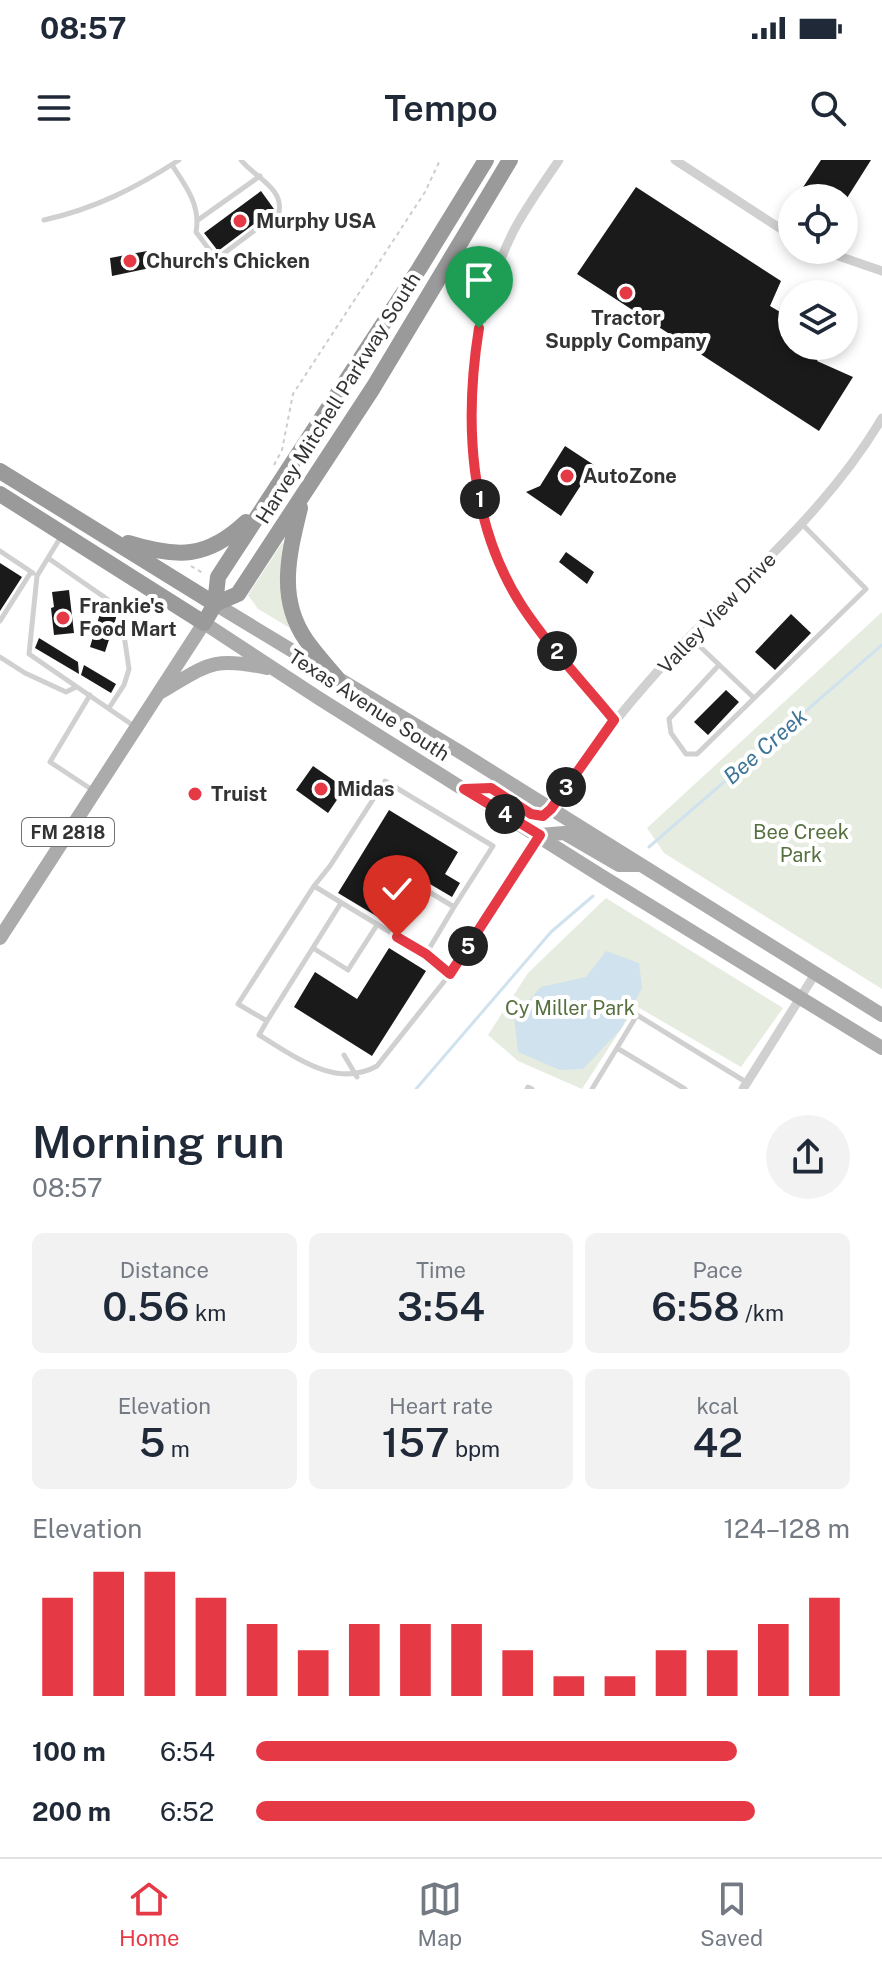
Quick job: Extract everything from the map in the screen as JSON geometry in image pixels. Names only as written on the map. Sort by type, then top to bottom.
[{"type":"highway","name":"Harvey Mitchell Parkway South","points":[[204,623],[215,604],[216,581],[419,269],[486,160]]},
{"type":"highway","name":"Harvey Mitchell Parkway South","points":[[215,604],[238,594],[373,388],[510,160]]},
{"type":"highway","name":"Texas Avenue South","points":[[0,471],[215,604]]},
{"type":"highway","name":"Texas Avenue South","points":[[0,494],[204,623]]},
{"type":"highway","points":[[304,494],[287,562],[289,600],[306,640],[337,678]]},
{"type":"highway","points":[[107,537],[173,554],[205,550],[228,538],[265,504]]},
{"type":"main road","name":"Texas Avenue South","points":[[215,604],[882,1015]]},
{"type":"main road","name":"Texas Avenue South","points":[[204,623],[464,789],[882,1048]]},
{"type":"main road","name":"Harvey Mitchell Parkway South","points":[[0,938],[204,623]]},
{"type":"main road","points":[[157,695],[216,663],[230,661],[278,670]]},
{"type":"main road","points":[[464,789],[491,788],[531,814],[543,816],[551,809]]},
{"type":"main road","points":[[540,835],[564,833],[619,865],[641,865]]},
{"type":"street","points":[[559,160],[514,231],[490,288],[473,366],[470,405],[473,452],[483,513],[493,546],[520,603],[614,720]]},
{"type":"street","points":[[675,160],[778,227]]},
{"type":"street","points":[[858,263],[882,271]]},
{"type":"street","name":"Valley View Drive","points":[[551,809],[614,720],[690,637],[802,524],[864,449],[882,418]]},
{"type":"street","points":[[745,1086],[815,974]]},
{"type":"lane","points":[[44,220],[107,202],[179,160]]},
{"type":"lane","points":[[172,165],[192,197],[198,220],[196,232],[214,256],[219,257],[279,212],[279,199],[260,176],[249,171],[241,160]]},
{"type":"lane","points":[[198,220],[260,176]]},
{"type":"lane","points":[[719,665],[669,719],[671,733],[686,754],[697,754],[866,589],[802,524]]},
{"type":"lane","points":[[0,621],[63,533]]},
{"type":"lane","points":[[0,551],[34,574]]},
{"type":"lane","points":[[48,558],[120,608],[129,669],[124,685],[109,708]]},
{"type":"lane","points":[[34,574],[29,654],[135,726]]},
{"type":"lane","points":[[690,637],[754,698]]},
{"type":"lane","points":[[0,657],[25,673],[66,692],[77,686]]},
{"type":"lane","points":[[90,695],[50,762],[94,791]]},
{"type":"lane","points":[[267,1021],[238,1004],[385,781],[493,846],[426,954]]},
{"type":"lane","points":[[341,903],[259,1035],[332,1079],[357,1077],[377,1066],[450,974],[540,835]]},
{"type":"lane","points":[[314,886],[426,954],[450,974]]},
{"type":"lane","points":[[397,937],[426,890],[454,907]]},
{"type":"lane","points":[[313,948],[348,970],[377,925]]},
{"type":"lane","points":[[592,1089],[637,1015],[745,1086]]},
{"type":"lane","points":[[617,1048],[685,1089]]},
{"type":"lane","points":[[344,1055],[357,1077]]},
{"type":"path","points":[[272,467],[282,450],[293,394],[425,192],[440,160]]},
{"type":"path","points":[[189,560],[190,565],[207,576]]},
{"type":"green space","points":[[282,543],[285,544],[282,578],[290,628],[258,609],[248,595]]},
{"type":"green space","name":"Bee Creek Park","points":[[882,612],[882,989],[664,853],[647,828]]},
{"type":"green space","name":"Cy Miller Park","points":[[606,898],[783,1008],[741,1067],[636,1006],[582,1089],[518,1061],[488,1035],[528,973]]},
{"type":"water","points":[[606,951],[639,963],[642,988],[621,1029],[583,1069],[560,1070],[518,1052],[514,1016],[541,987],[586,977]]},
{"type":"building","points":[[821,160],[871,160],[856,184],[805,184]]},
{"type":"building","points":[[636,187],[779,280],[770,306],[778,311],[778,360],[818,360],[853,377],[819,431],[577,274]]},
{"type":"building","name":"Murphy USA","points":[[261,191],[274,209],[218,251],[204,233]]},
{"type":"building","name":"Church's Chicken","points":[[147,251],[150,268],[112,276],[110,258]]},
{"type":"building","name":"AutoZone","points":[[565,446],[594,465],[561,516],[526,492],[540,486]]},
{"type":"building","points":[[566,552],[594,572],[587,584],[559,562]]},
{"type":"building","points":[[0,563],[22,577],[0,611]]},
{"type":"building","points":[[69,590],[74,633],[54,635],[52,592]]},
{"type":"building","points":[[102,607],[115,611],[116,618],[105,652],[90,647]]},
{"type":"building","points":[[791,614],[811,633],[775,670],[755,652]]},
{"type":"building","points":[[39,638],[78,662],[79,674],[35,648]]},
{"type":"building","points":[[84,665],[116,684],[111,693],[81,675]]},
{"type":"building","points":[[726,690],[739,702],[708,735],[694,722]]},
{"type":"building","name":"Midas","points":[[313,766],[345,788],[328,813],[296,790]]},
{"type":"building","points":[[389,810],[458,852],[445,874],[460,883],[452,897],[401,867],[379,903],[384,907],[378,917],[338,893]]},
{"type":"building","points":[[389,948],[426,971],[372,1056],[294,1007],[315,972],[357,999]]},
{"type":"waterway","name":"Bee Creek","points":[[649,847],[882,645]]},
{"type":"waterway","name":"Bee Creek","points":[[416,1089],[551,932],[593,896]]},
{"type":"place","name":"Murphy USA","points":[[240,221]]},
{"type":"place","name":"Church's Chicken","points":[[130,261]]},
{"type":"place","name":"Tractor Supply Company","points":[[626,293]]},
{"type":"place","name":"AutoZone","points":[[567,476]]},
{"type":"place","name":"Frankie's Food Mart","points":[[63,618]]},
{"type":"place","name":"Midas","points":[[321,789]]},
{"type":"place","name":"Truist","points":[[195,794]]},
{"type":"route","points":[[397,937],[426,954],[450,974],[540,835],[464,789],[491,788],[531,814],[543,816],[614,720],[520,603],[493,546],[476,478],[472,439],[470,405],[479,328]]}]
